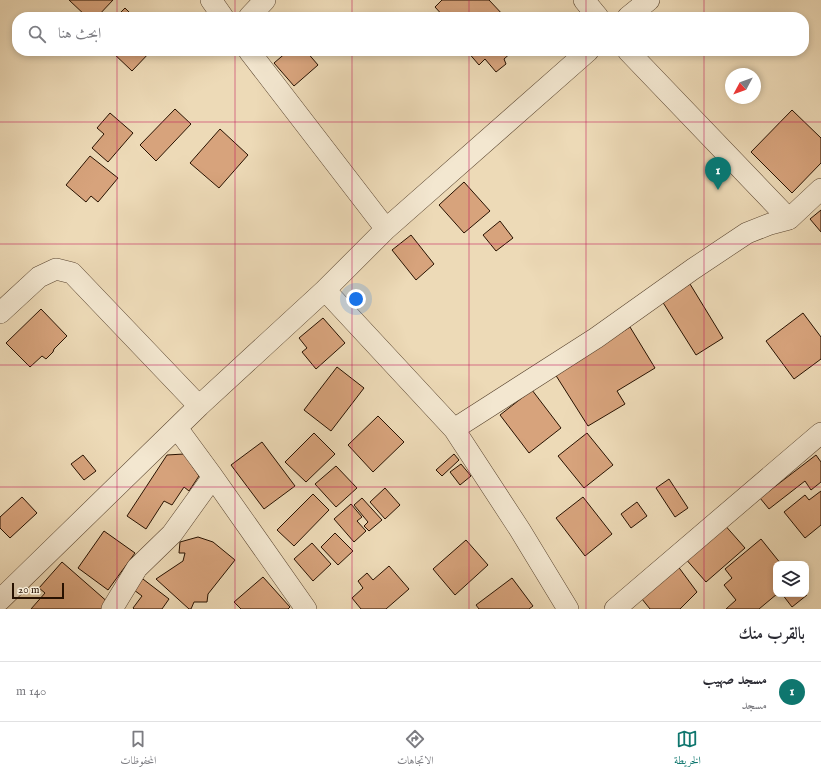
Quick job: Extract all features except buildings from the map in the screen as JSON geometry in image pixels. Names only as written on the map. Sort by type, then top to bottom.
[{"type":"street","points":[[211,0],[219,12]]},
{"type":"street","points":[[254,12],[265,0]]},
{"type":"street","points":[[584,0],[594,12]]},
{"type":"street","points":[[634,12],[649,0]]},
{"type":"street","points":[[253,56],[386,229]]},
{"type":"street","points":[[0,600],[199,406],[325,290],[386,229],[582,56]]},
{"type":"street","points":[[633,56],[789,218]]},
{"type":"street","points":[[454,430],[596,338],[693,269],[747,233],[789,218],[821,190]]},
{"type":"street","points":[[0,313],[39,277],[56,269],[72,273],[199,406]]},
{"type":"street","points":[[325,290],[454,430],[520,530],[568,609]]},
{"type":"street","points":[[177,428],[306,609]]},
{"type":"street","points":[[615,609],[821,434]]},
{"type":"street","points":[[112,609],[137,568],[172,534],[213,477]]},
{"type":"place","name":"مسجد صهيب","points":[[718,190]]}]
